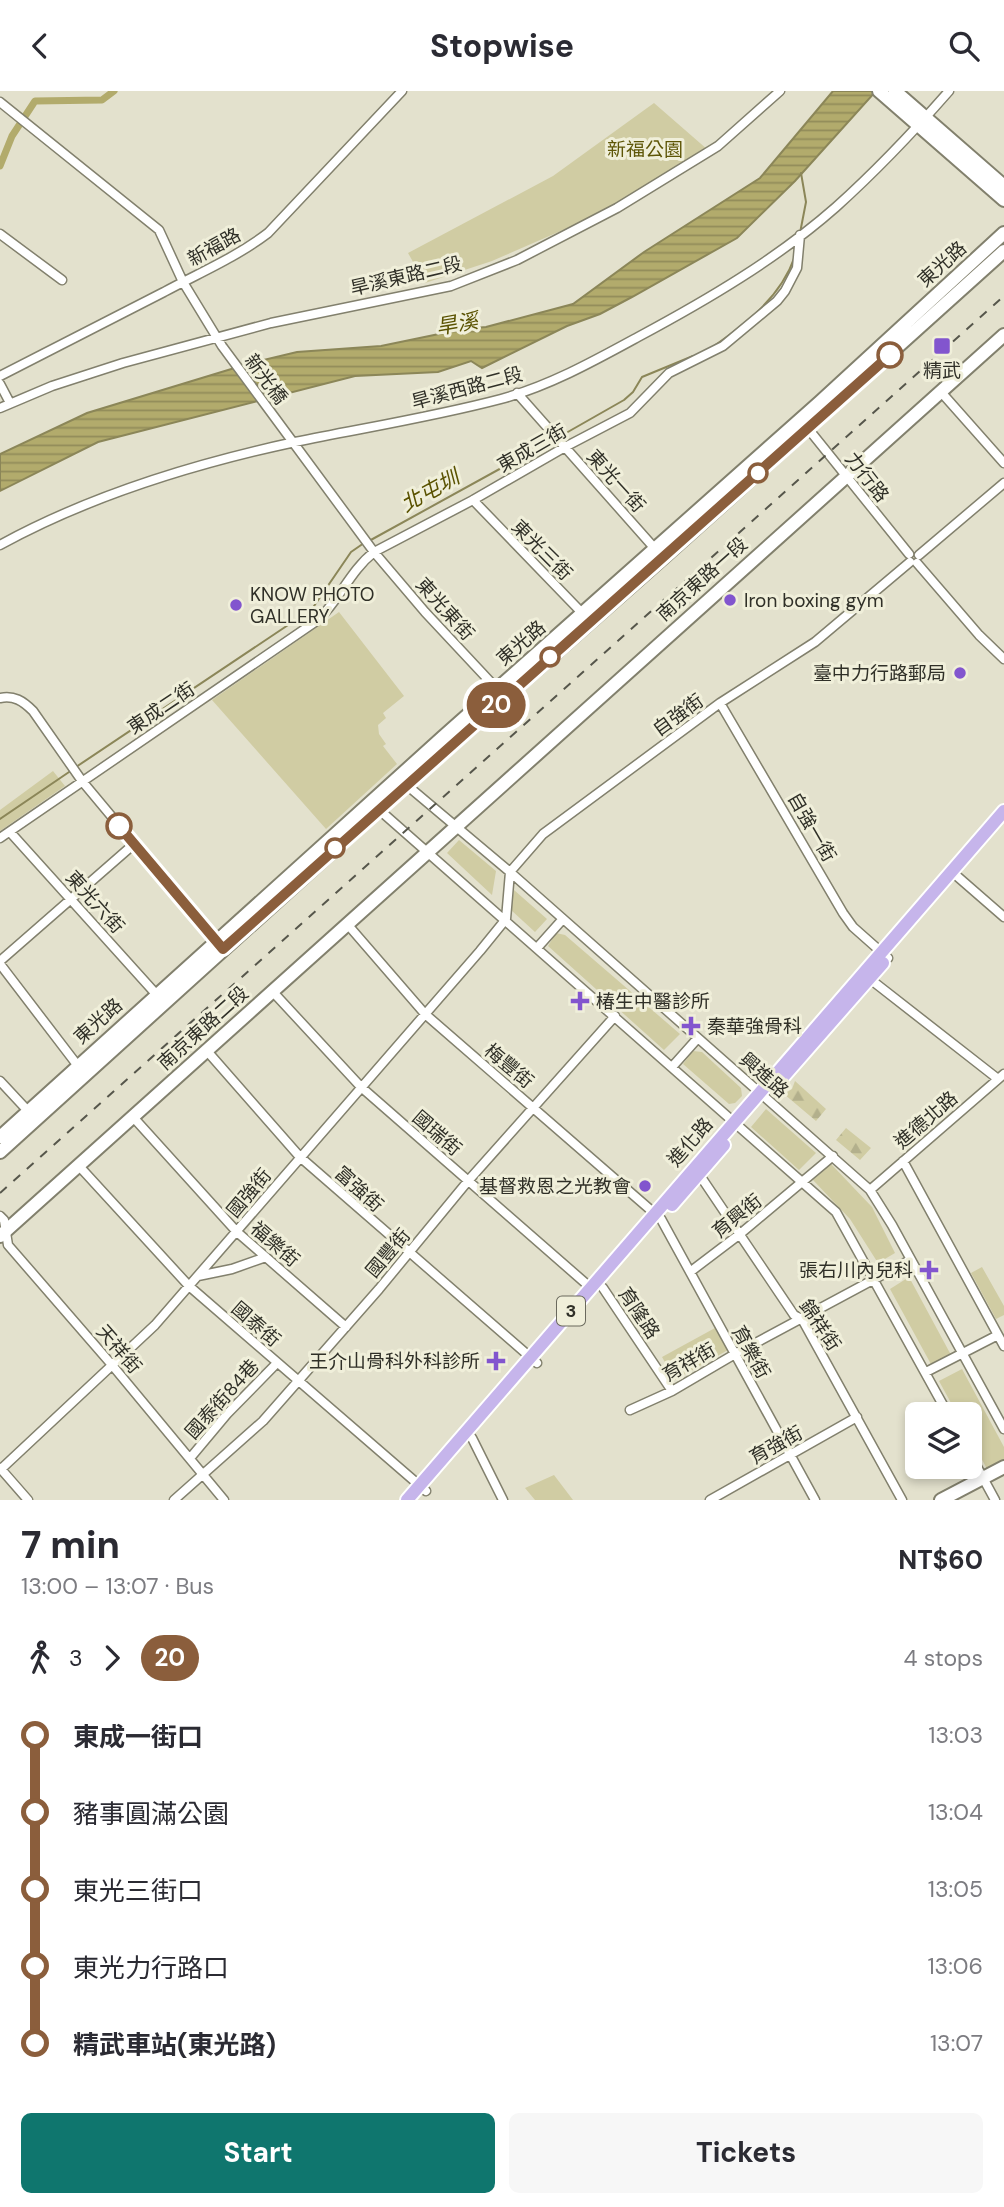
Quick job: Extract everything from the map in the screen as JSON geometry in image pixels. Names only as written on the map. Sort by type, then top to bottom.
[{"type":"main road","name":"進化路","points":[[762,1095],[885,955],[1004,811]]},
{"type":"main road","name":"進化路","points":[[421,1492],[736,1123],[870,979],[885,955],[1004,823]]},
{"type":"main road","name":"進化路","points":[[657,1216],[699,1174],[736,1123]]},
{"type":"main road","name":"進化路","points":[[407,1500],[421,1492],[472,1438],[534,1361]]},
{"type":"street","name":"新福路","points":[[0,376],[223,263],[268,233],[402,91]]},
{"type":"street","name":"旱溪東路二段","points":[[0,408],[123,363],[271,323],[451,286],[517,260],[617,208],[718,146],[780,91]]},
{"type":"street","points":[[879,91],[918,117],[1004,186]]},
{"type":"street","points":[[895,91],[918,117],[1004,199]]},
{"type":"street","name":"旱溪西路二段","points":[[0,545],[66,512],[150,481],[294,443],[517,393],[581,368],[676,317],[774,255],[835,207],[918,117],[949,91]]},
{"type":"street","name":"新光橋","points":[[0,102],[159,230],[183,282],[222,346],[363,536]]},
{"type":"street","name":"東光路","points":[[804,424],[1004,233]]},
{"type":"street","points":[[0,234],[62,280]]},
{"type":"street","name":"東成三街","points":[[336,601],[353,573],[373,550],[473,501],[565,447],[630,413],[669,373],[723,347],[785,291],[797,268],[800,235]]},
{"type":"street","name":"東光路","points":[[0,1152],[219,945],[375,805],[804,424],[1004,251]]},
{"type":"street","name":"南京東路一段","points":[[428,852],[1004,335]]},
{"type":"street","points":[[0,384],[10,403]]},
{"type":"street","points":[[941,392],[1004,463]]},
{"type":"street","name":"東光一街","points":[[517,393],[660,553]]},
{"type":"street","name":"力行路","points":[[804,424],[914,559],[979,635],[1004,659]]},
{"type":"street","name":"自強街","points":[[510,872],[544,834],[720,703],[815,642],[1004,483]]},
{"type":"street","name":"東光三街","points":[[473,501],[587,617]]},
{"type":"street","name":"東光東街","points":[[363,536],[425,613],[497,689]]},
{"type":"street","name":"東成二街","points":[[0,838],[318,620],[336,601]]},
{"type":"street","name":"東光路","points":[[402,781],[497,689],[587,617]]},
{"type":"street","points":[[0,698],[14,697],[25,702],[82,781],[219,945]]},
{"type":"street","name":"自強一街","points":[[720,703],[843,913],[853,927],[885,955]]},
{"type":"street","name":"興進路","points":[[402,781],[510,872],[870,1190],[1004,1429]]},
{"type":"street","points":[[375,805],[836,1212],[942,1402]]},
{"type":"street","name":"東光六街","points":[[10,832],[156,994]]},
{"type":"street","points":[[78,1066],[0,962],[134,844]]},
{"type":"street","name":"南京東路二段","points":[[2,1234],[428,852]]},
{"type":"street","points":[[506,919],[510,872]]},
{"type":"street","points":[[958,877],[1004,917]]},
{"type":"street","name":"國強街","points":[[0,1469],[155,1325],[506,919]]},
{"type":"street","points":[[537,948],[562,920]]},
{"type":"street","name":"梅豐街","points":[[348,925],[425,1014],[657,1216]]},
{"type":"street","name":"東光路","points":[[0,1137],[156,994],[219,945]]},
{"type":"street","points":[[870,979],[1001,1077]]},
{"type":"street","name":"國瑞街","points":[[273,992],[361,1087],[468,1181],[597,1288]]},
{"type":"street","name":"國豐街","points":[[174,1500],[263,1421],[468,1181],[615,1016]]},
{"type":"street","points":[[672,1067],[697,1039]]},
{"type":"street","name":"富強街","points":[[207,1051],[300,1157],[534,1361]]},
{"type":"street","name":"進德北路","points":[[870,1190],[1001,1077]]},
{"type":"street","points":[[0,1081],[28,1111]]},
{"type":"street","name":"福樂街","points":[[133,1117],[237,1232],[346,1327]]},
{"type":"street","name":"育興街","points":[[690,1272],[833,1156]]},
{"type":"street","points":[[903,1161],[1004,1346]]},
{"type":"street","name":"國泰街","points":[[79,1166],[189,1286],[421,1492]]},
{"type":"street","name":"錦祥街","points":[[699,1174],[794,1315],[802,1319],[902,1500]]},
{"type":"street","name":"天祥街","points":[[0,1216],[4,1220],[2,1234],[8,1245],[191,1457],[224,1500]]},
{"type":"street","name":"育樂街","points":[[657,1216],[815,1500]]},
{"type":"street","points":[[197,1277],[266,1257]]},
{"type":"street","name":"育祥街","points":[[630,1410],[673,1391],[735,1354],[911,1260]]},
{"type":"street","name":"育隆路","points":[[597,1288],[673,1391]]},
{"type":"street","points":[[926,1372],[998,1335]]},
{"type":"street","name":"國泰街84巷","points":[[191,1457],[227,1414],[277,1363]]},
{"type":"street","name":"育強街","points":[[710,1500],[857,1417]]},
{"type":"street","points":[[472,1438],[503,1500]]},
{"type":"street","points":[[959,1500],[1004,1467]]},
{"type":"street","points":[[0,1469],[29,1500]]},
{"type":"street","points":[[941,1500],[1004,1476]]},
{"type":"street","points":[[982,1478],[995,1500]]},
{"type":"green space","name":"新福公園","points":[[654,103],[708,150],[618,206],[492,261],[425,283],[408,253],[553,176]]},
{"type":"green space","points":[[339,612],[404,696],[383,713],[386,718],[378,725],[379,734],[386,744],[383,746],[397,764],[326,829],[212,700]]},
{"type":"green space","points":[[53,771],[65,786],[0,831],[0,810]]},
{"type":"green space","points":[[459,840],[496,871],[492,895],[447,853]]},
{"type":"green space","points":[[514,890],[547,919],[535,932],[511,910]]},
{"type":"green space","points":[[556,933],[565,935],[680,1034],[664,1050],[548,946]]},
{"type":"green space","points":[[693,1051],[702,1052],[741,1088],[742,1096],[735,1103],[729,1104],[683,1064]]},
{"type":"green space","points":[[795,1081],[826,1109],[816,1121],[784,1094],[792,1089]]},
{"type":"green space","points":[[766,1109],[816,1153],[799,1170],[751,1127]]},
{"type":"green space","points":[[846,1128],[871,1148],[860,1160],[836,1140]]},
{"type":"green space","points":[[831,1164],[872,1207],[895,1253],[878,1263],[850,1219],[813,1180]]},
{"type":"green space","points":[[982,1267],[1004,1306],[1004,1315],[996,1319],[971,1273]]},
{"type":"green space","points":[[909,1277],[951,1355],[932,1366],[890,1289]]},
{"type":"green space","points":[[715,1328],[728,1350],[675,1380],[662,1357]]},
{"type":"green space","points":[[962,1369],[980,1402],[950,1402],[939,1381]]},
{"type":"green space","points":[[982,1406],[1004,1447],[1004,1460],[987,1469],[982,1460]]},
{"type":"green space","points":[[554,1475],[573,1500],[535,1500],[525,1488]]},
{"type":"shaded area","points":[[833,91],[876,91],[795,181],[737,238],[600,314],[567,326],[482,368],[471,361],[438,372],[355,376],[98,442],[0,491],[0,454],[87,413],[251,363],[297,352],[381,346],[463,329],[486,327],[573,304],[644,252],[760,178]]},
{"type":"waterway","points":[[0,166],[12,136],[35,101],[102,100],[114,91]]},
{"type":"waterway","name":"北屯圳","points":[[800,233],[806,202],[801,173]]},
{"type":"waterway","name":"北屯圳","points":[[711,348],[761,308],[781,284],[795,256]]},
{"type":"waterway","name":"北屯圳","points":[[559,437],[624,400],[633,392],[642,377],[693,356]]},
{"type":"waterway","name":"北屯圳","points":[[369,541],[554,439]]},
{"type":"waterway","name":"北屯圳","points":[[76,767],[312,609],[351,552],[364,543]]},
{"type":"waterway","name":"北屯圳","points":[[0,819],[72,770]]},
{"type":"railway","points":[[0,1193],[1004,296]]},
{"type":"bus line","name":"20","points":[[119,826],[223,949],[890,355]]},
{"type":"place","name":"精武","points":[[942,346]]},
{"type":"place","name":"Iron boxing gym","points":[[730,600]]},
{"type":"place","name":"KNOW PHOTO GALLERY","points":[[236,605]]},
{"type":"place","name":"臺中力行路郵局","points":[[960,673]]},
{"type":"place","name":"椿生中醫診所","points":[[580,1001]]},
{"type":"place","name":"秦華強骨科","points":[[691,1026]]},
{"type":"place","name":"基督救恩之光教會","points":[[645,1186]]},
{"type":"place","name":"張右川內兒科","points":[[929,1270]]},
{"type":"place","name":"王介山骨科外科診所","points":[[496,1361]]},
{"type":"water label","name":"旱溪","points":[[457,324]]}]
